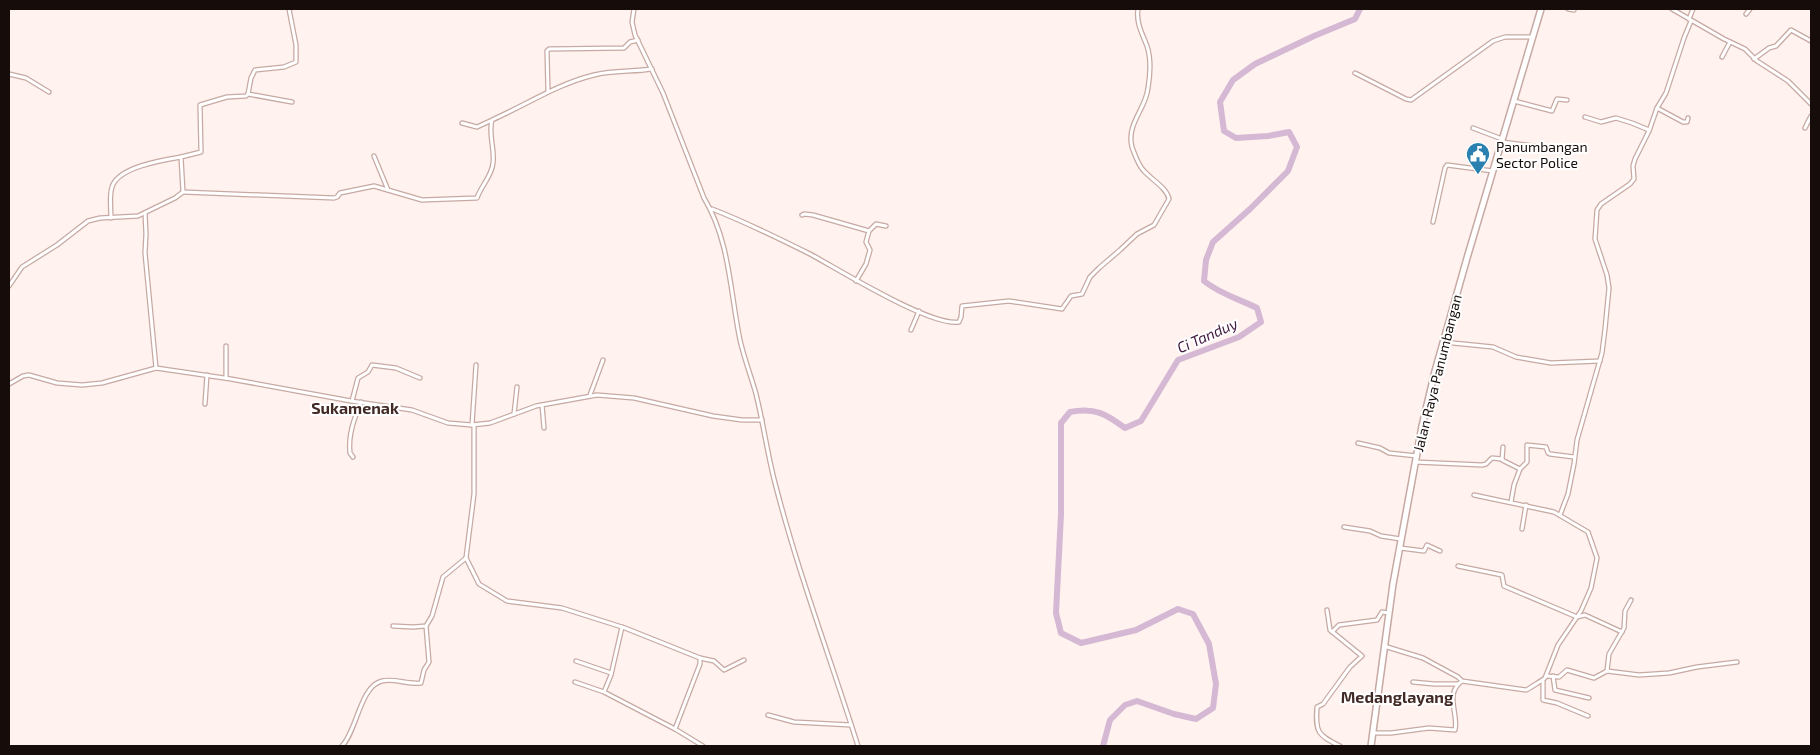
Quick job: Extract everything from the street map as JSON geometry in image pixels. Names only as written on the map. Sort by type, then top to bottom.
[{"type":"main road","name":"Jalan Raya Panumbangan","points":[[1371,746],[1389,613],[1416,459],[1429,398],[1443,342],[1541,9]]},
{"type":"street","points":[[248,94],[251,78],[255,70],[284,67],[294,64],[296,61],[294,31],[289,9]]},
{"type":"street","points":[[634,9],[632,26],[663,93],[704,198],[712,209],[728,263],[740,340],[762,420],[774,479],[795,556],[858,746]]},
{"type":"street","points":[[712,209],[736,218],[786,242],[856,281],[919,311],[943,320],[957,322],[961,319],[962,305],[1010,301],[1062,309],[1071,296],[1082,294],[1090,276],[1137,234],[1154,226],[1168,203],[1168,194],[1143,170],[1136,158],[1130,137],[1134,121],[1148,89],[1149,57],[1138,24],[1138,9]]},
{"type":"street","points":[[1568,9],[1574,10]]},
{"type":"street","points":[[1672,9],[1745,49],[1754,59],[1788,81],[1811,104]]},
{"type":"street","points":[[1560,515],[1567,497],[1577,440],[1600,361],[1605,329],[1609,288],[1607,275],[1595,239],[1597,210],[1601,204],[1630,184],[1634,179],[1632,166],[1670,83],[1693,9]]},
{"type":"street","points":[[1746,14],[1750,9]]},
{"type":"street","points":[[1754,59],[1769,48],[1776,46],[1791,30],[1811,40]]},
{"type":"street","points":[[1355,73],[1411,100],[1493,41],[1505,37],[1532,37]]},
{"type":"street","points":[[548,91],[547,51],[549,49],[624,48],[630,42],[638,40]]},
{"type":"street","points":[[1722,57],[1730,42]]},
{"type":"street","points":[[462,123],[477,127],[548,91],[592,75],[604,72],[652,69]]},
{"type":"street","points":[[9,74],[26,78],[49,92]]},
{"type":"street","points":[[111,218],[112,188],[119,177],[138,167],[200,153],[200,105],[219,99],[246,96],[248,94],[292,102]]},
{"type":"street","points":[[1514,101],[1552,111],[1557,99],[1567,100]]},
{"type":"street","points":[[1657,108],[1683,122],[1687,122],[1688,118]]},
{"type":"street","points":[[1805,128],[1811,116]]},
{"type":"street","points":[[1585,117],[1601,122],[1616,118],[1649,130]]},
{"type":"street","points":[[9,286],[11,279],[24,265],[57,245],[84,223],[97,218],[138,216],[183,192],[334,198],[340,193],[374,186],[422,200],[477,198],[494,162],[491,121]]},
{"type":"street","points":[[1473,128],[1502,140],[1551,148]]},
{"type":"street","points":[[181,156],[183,192]]},
{"type":"street","points":[[374,156],[388,190]]},
{"type":"street","points":[[1432,222],[1447,165],[1493,171]]},
{"type":"street","points":[[145,213],[146,234],[144,253],[156,368]]},
{"type":"street","points":[[802,215],[814,216],[869,231]]},
{"type":"street","points":[[856,281],[866,264],[869,252],[866,242],[869,231],[876,224],[886,226]]},
{"type":"street","points":[[911,330],[919,311]]},
{"type":"street","points":[[1443,342],[1493,347],[1516,357],[1550,363],[1600,361]]},
{"type":"street","points":[[226,346],[226,378]]},
{"type":"street","points":[[590,395],[604,360]]},
{"type":"street","points":[[352,401],[358,378],[368,372],[372,365],[396,368],[420,378]]},
{"type":"street","points":[[476,366],[473,425],[474,494],[466,558],[479,584],[507,601],[562,608],[622,627],[712,661],[724,670],[744,660]]},
{"type":"street","points":[[9,384],[23,376],[29,375],[57,383],[82,385],[102,383],[156,368],[226,378],[420,412],[445,422],[473,425],[490,423],[542,404],[590,395],[634,398],[713,416],[742,420],[762,420]]},
{"type":"street","points":[[205,404],[207,375]]},
{"type":"street","points":[[514,415],[517,387]]},
{"type":"street","points":[[354,457],[350,453],[351,434],[361,402]]},
{"type":"street","points":[[542,404],[544,428]]},
{"type":"street","points":[[1358,443],[1416,459],[1484,465],[1492,458],[1502,459],[1520,469]]},
{"type":"street","points":[[1512,502],[1514,485],[1520,469],[1527,462],[1527,445],[1545,447],[1550,454],[1574,457]]},
{"type":"street","points":[[1502,459],[1503,447]]},
{"type":"street","points":[[1474,495],[1551,511],[1588,532],[1597,558],[1591,588],[1578,617],[1558,645],[1543,681],[1543,700],[1559,703],[1588,716]]},
{"type":"street","points":[[1522,529],[1526,505]]},
{"type":"street","points":[[1344,527],[1370,531],[1382,536],[1402,540]]},
{"type":"street","points":[[1400,548],[1424,551],[1427,545],[1440,551]]},
{"type":"street","points":[[342,746],[349,739],[364,699],[372,686],[378,682],[390,680],[418,684],[421,682],[424,670],[430,660],[426,626],[432,616],[442,578],[466,558]]},
{"type":"street","points":[[1458,566],[1502,575],[1504,586],[1578,617],[1584,615],[1622,632]]},
{"type":"street","points":[[1607,671],[1609,654],[1622,632],[1625,624],[1625,611],[1631,600]]},
{"type":"street","points":[[1327,610],[1328,626],[1332,632],[1362,656],[1350,667],[1323,704],[1317,707],[1318,730],[1324,739],[1340,746]]},
{"type":"street","points":[[1332,632],[1339,624],[1377,620],[1382,612],[1389,613]]},
{"type":"street","points":[[393,626],[426,626]]},
{"type":"street","points":[[604,692],[611,673],[622,627]]},
{"type":"street","points":[[1384,646],[1423,658],[1462,681],[1526,690],[1536,683],[1543,681]]},
{"type":"street","points":[[675,729],[700,664],[700,658]]},
{"type":"street","points":[[576,661],[611,673]]},
{"type":"street","points":[[1546,676],[1560,676],[1566,670],[1594,678],[1607,671],[1639,675],[1669,673],[1698,666],[1737,662]]},
{"type":"street","points":[[1553,676],[1555,690],[1589,698]]},
{"type":"street","points":[[1373,733],[1391,733],[1430,728],[1456,730],[1453,694],[1458,684],[1462,681]]},
{"type":"street","points":[[576,682],[604,692],[675,729],[703,746]]},
{"type":"street","points":[[1413,682],[1458,684]]},
{"type":"street","points":[[768,715],[794,722],[851,725]]},
{"type":"waterway","name":"Ci Tanduy","points":[[1103,746],[1110,720],[1125,705],[1137,701],[1174,714],[1196,719],[1213,708],[1216,684],[1209,644],[1193,614],[1178,609],[1136,630],[1081,643],[1061,633],[1056,613],[1061,514],[1061,423],[1070,412],[1086,410],[1106,415],[1125,428],[1141,421],[1178,360],[1239,337],[1261,322],[1257,308],[1223,293],[1204,281],[1206,260],[1213,242],[1288,171],[1297,147],[1289,132],[1268,136],[1236,138],[1224,131],[1220,102],[1233,80],[1255,64],[1355,19],[1360,9]]},
{"type":"place","name":"Panumbangan Sector Police","points":[[1478,175]]},
{"type":"district","name":"Sukamenak","points":[[355,407]]},
{"type":"district","name":"Medanglayang","points":[[1397,696]]}]
